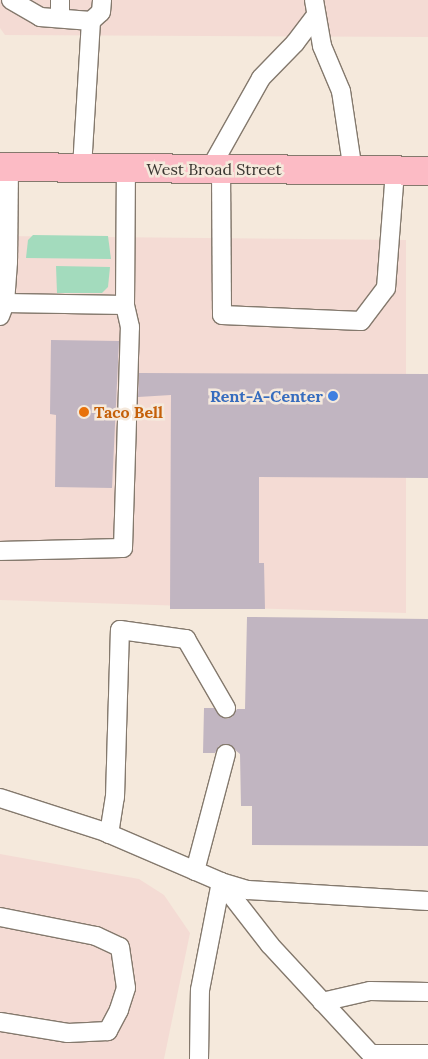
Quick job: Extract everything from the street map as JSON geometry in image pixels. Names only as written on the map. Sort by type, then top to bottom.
[{"type":"main road","name":"West Broad Street","points":[[5,167],[428,171]]},
{"type":"lane","points":[[11,0],[18,7],[40,17],[91,21]]},
{"type":"lane","points":[[60,0],[60,18]]},
{"type":"lane","points":[[82,168],[91,21],[101,12],[102,0]]},
{"type":"lane","points":[[314,8],[295,43],[261,78],[215,169],[222,315],[361,321],[386,288],[395,171]]},
{"type":"lane","points":[[314,8],[322,46],[341,91],[353,171]]},
{"type":"lane","points":[[5,167],[3,310],[125,305]]},
{"type":"lane","points":[[0,551],[123,548],[130,327],[125,305],[126,169]]},
{"type":"lane","points":[[109,834],[115,797],[120,630],[186,639],[226,708]]},
{"type":"lane","points":[[195,871],[226,754]]},
{"type":"lane","points":[[0,798],[109,834],[221,882],[248,890],[287,894],[428,901]]},
{"type":"lane","points":[[221,882],[270,945],[371,1054],[428,1054]]},
{"type":"lane","points":[[199,1059],[200,990],[221,882]]},
{"type":"lane","points":[[0,917],[96,936],[120,947],[126,988],[119,1010],[108,1031],[68,1033],[0,1022]]},
{"type":"lane","points":[[322,1002],[370,991],[428,992]]},
{"type":"shaded area","points":[[0,0],[428,0],[428,37],[5,35],[0,28]]},
{"type":"shaded area","points":[[0,236],[406,240],[406,613],[0,600]]},
{"type":"shaded area","points":[[0,854],[139,879],[164,895],[190,933],[164,1059],[0,1059]]},
{"type":"green space","points":[[33,235],[108,236],[111,259],[26,258],[28,240]]},
{"type":"green space","points":[[56,266],[110,267],[108,287],[102,293],[57,293]]},
{"type":"building","name":"Taco Bell","points":[[51,340],[119,341],[112,488],[55,487],[56,415],[50,414]]},
{"type":"building","points":[[139,373],[428,374],[428,478],[259,477],[259,563],[264,563],[265,609],[170,609],[171,395],[138,397]]},
{"type":"building","points":[[247,617],[428,619],[428,846],[252,845],[252,806],[241,806],[240,754],[228,744],[219,746],[215,753],[203,753],[204,708],[214,708],[226,719],[232,717],[237,709],[245,709]]},
{"type":"place","name":"Rent-A-Center","points":[[333,396]]},
{"type":"place","name":"Taco Bell","points":[[84,412]]}]
